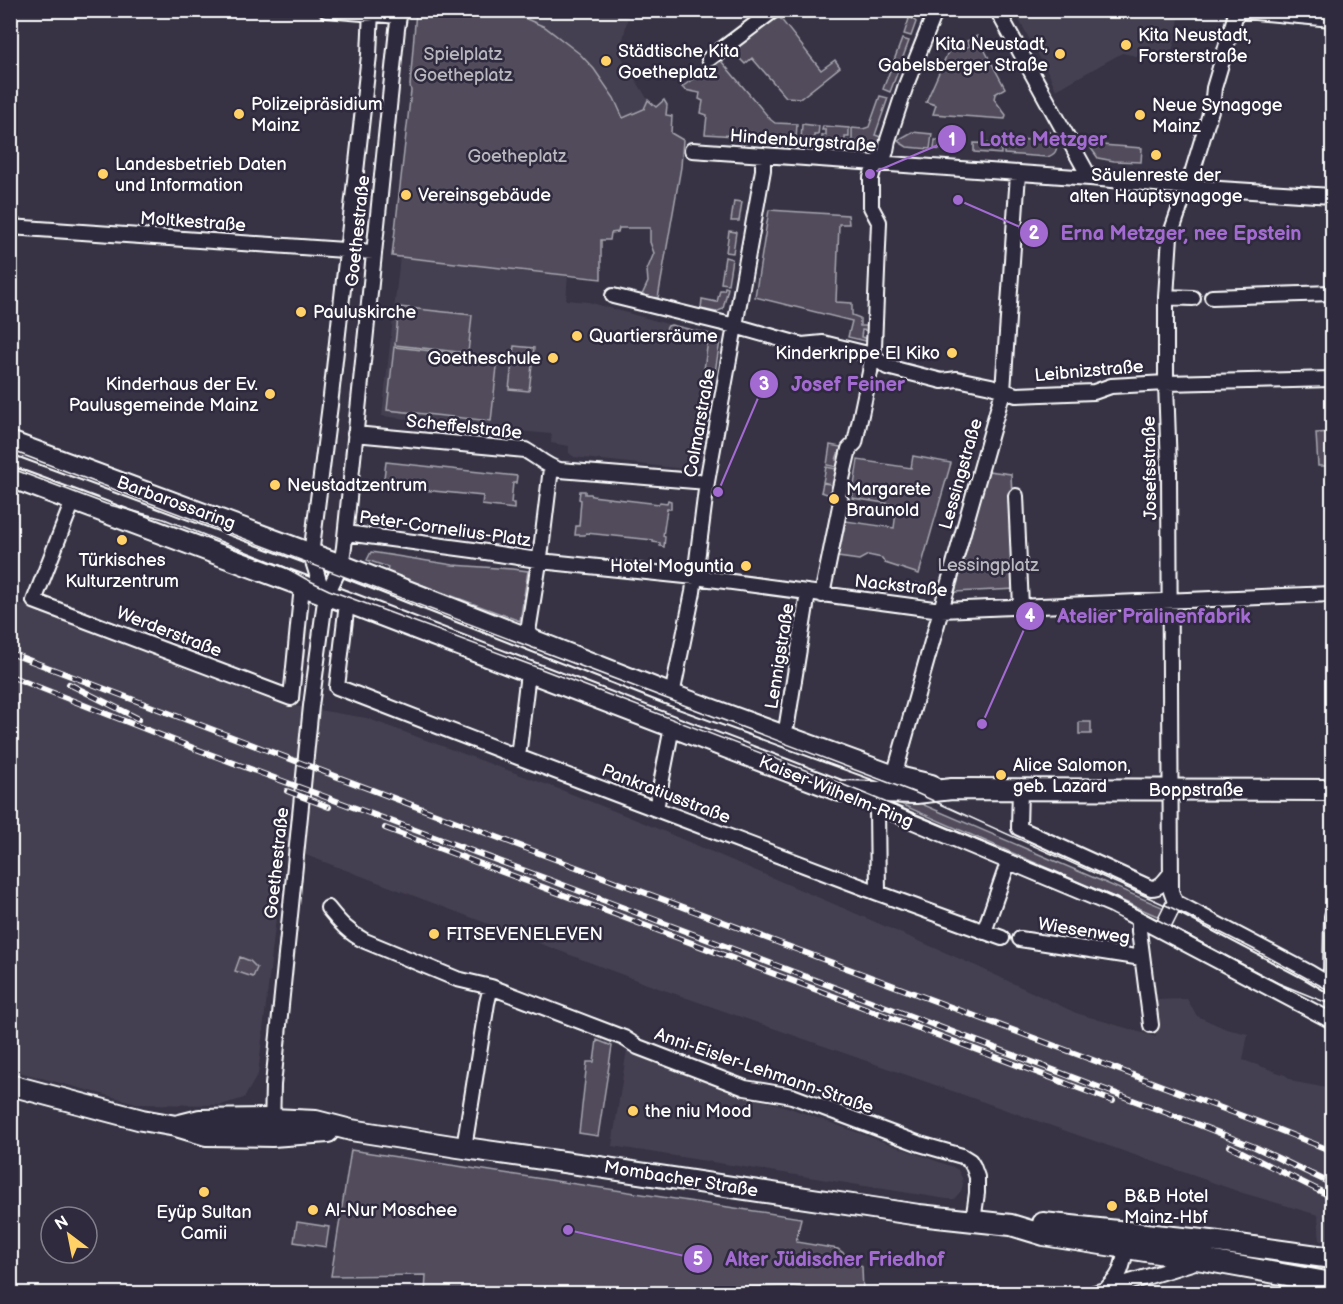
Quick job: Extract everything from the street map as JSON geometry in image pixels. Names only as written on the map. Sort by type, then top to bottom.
[{"type":"street","points":[[326,10],[399,13]]},
{"type":"street","points":[[709,59],[774,10]]},
{"type":"street","points":[[822,595],[841,501],[838,496],[849,449],[855,443],[874,347],[879,222],[871,207],[871,178],[875,164],[886,151],[906,86],[936,10]]},
{"type":"street","points":[[997,10],[1090,178]]},
{"type":"street","points":[[1236,11],[1332,19]]},
{"type":"street","name":"Josefsstraße","points":[[1175,902],[1171,891],[1169,477],[1166,383],[1166,297],[1170,236],[1188,187],[1212,107],[1214,88],[1236,11]]},
{"type":"street","name":"Goethestraße","points":[[326,596],[311,555],[369,55],[370,12]]},
{"type":"street","name":"Goethestraße","points":[[272,1127],[273,1085],[311,706],[326,596],[340,565],[346,533],[399,13]]},
{"type":"street","name":"Hindenburgstraße","points":[[692,150],[1188,187]]},
{"type":"street","name":"Colmarstraße","points":[[672,695],[695,578],[707,482],[764,156]]},
{"type":"street","name":"Lessingstraße","points":[[894,776],[1003,391],[1018,174]]},
{"type":"street","points":[[1188,187],[1332,196]]},
{"type":"street","name":"Moltkestraße","points":[[10,227],[373,252]]},
{"type":"street","points":[[1212,297],[1332,292]]},
{"type":"street","name":"Leibnizstraße","points":[[613,296],[802,345],[823,343],[872,355],[887,367],[942,381],[957,379],[991,386],[1016,395],[1094,392],[1111,386],[1166,383],[1332,379]]},
{"type":"street","points":[[1166,297],[1193,298]]},
{"type":"street","name":"Scheffelstraße","points":[[355,434],[525,450],[551,468],[560,470],[707,482]]},
{"type":"street","name":"Barbarossaring","points":[[10,442],[340,565]]},
{"type":"street","points":[[527,638],[551,468]]},
{"type":"street","name":"Barbarossaring","points":[[10,477],[326,596]]},
{"type":"street","points":[[1016,496],[1021,606]]},
{"type":"street","name":"Werderstraße","points":[[73,501],[34,601],[291,698],[302,586]]},
{"type":"street","name":"Peter-Cornelius-Platz","points":[[346,533],[539,561]]},
{"type":"street","name":"Nackstraße","points":[[539,561],[695,578],[941,610],[1332,594]]},
{"type":"street","name":"Kaiser-Wilhelm-Ring","points":[[340,565],[672,695],[894,776]]},
{"type":"street","name":"Lennigstraße","points":[[787,724],[808,593]]},
{"type":"street","name":"Kaiser-Wilhelm-Ring","points":[[326,596],[840,791],[1073,888],[1161,930],[1332,1021]]},
{"type":"street","name":"Pankratiusstraße","points":[[347,603],[337,687],[984,932]]},
{"type":"street","points":[[518,757],[528,673]]},
{"type":"street","points":[[656,809],[672,728]]},
{"type":"street","name":"Boppstraße","points":[[894,776],[952,789]]},
{"type":"street","name":"Boppstraße","points":[[840,791],[916,793],[952,789],[1332,790]]},
{"type":"street","points":[[1020,789],[1019,828],[1151,888],[1160,885],[1171,873]]},
{"type":"street","points":[[877,808],[878,893]]},
{"type":"street","points":[[1002,938],[984,932],[1008,862]]},
{"type":"street","points":[[1161,930],[1175,902],[1330,985],[1332,916]]},
{"type":"street","name":"Anni-Eisler-Lehmann-Straße","points":[[328,908],[352,934],[457,979],[491,987],[745,1088],[792,1096],[920,1144],[962,1156],[970,1161],[977,1177],[977,1193],[972,1221]]},
{"type":"street","points":[[1139,919],[1151,1025]]},
{"type":"street","name":"Wiesenweg","points":[[1020,939],[1142,958]]},
{"type":"street","points":[[464,1148],[491,987]]},
{"type":"street","name":"Mombacher Straße","points":[[10,1085],[142,1120],[176,1125],[200,1120],[272,1127],[316,1121],[351,1130],[464,1148],[864,1207],[1011,1225],[1046,1223],[1332,1258]]},
{"type":"street","name":"Mombacher Straße","points":[[1011,1225],[1044,1235],[1332,1283]]},
{"type":"street","points":[[1106,1289],[1122,1270],[1126,1249],[1153,1235]]},
{"type":"street","points":[[1091,1293],[1203,1260]]},
{"type":"shaded area","name":"Städtische Kita Goetheplatz","points":[[508,11],[629,11],[620,54],[648,100],[644,109],[623,118],[604,82],[580,54],[545,27]]},
{"type":"shaded area","points":[[1014,11],[1134,11],[1179,18],[1169,63],[1122,53],[1056,90]]},
{"type":"shaded area","name":"Goetheschule","points":[[400,257],[568,274],[566,300],[588,302],[718,336],[720,341],[699,467],[695,470],[574,457],[569,453],[569,446],[551,443],[552,434],[382,416]]},
{"type":"shaded area","points":[[10,600],[294,706],[366,718],[564,791],[843,908],[1076,1013],[1156,1037],[1155,1000],[1187,999],[1197,1016],[1226,1029],[1248,1034],[1243,1060],[1285,1075],[1295,1082],[1332,1089],[1332,1243],[1320,1241],[1318,1215],[1243,1193],[647,984],[282,846],[258,1074],[244,1098],[221,1105],[140,1104],[11,1070]]},
{"type":"shaded area","points":[[627,1049],[755,1098],[787,1107],[953,1167],[958,1170],[962,1178],[961,1191],[954,1199],[947,1199],[612,1146]]},
{"type":"green space","name":"Goetheplatz","points":[[416,11],[508,11],[545,27],[580,54],[594,69],[614,98],[623,118],[644,109],[648,100],[656,107],[664,100],[667,105],[666,115],[672,116],[671,133],[683,140],[681,167],[658,298],[642,295],[648,282],[647,270],[654,253],[650,242],[650,228],[619,228],[618,232],[611,233],[610,240],[601,240],[601,279],[392,256],[411,91]]},
{"type":"green space","points":[[784,11],[789,11],[780,18],[821,70],[835,60],[840,67],[801,98],[786,97],[752,58],[745,64],[733,52],[722,62],[771,120],[775,123],[797,124],[796,140],[705,134],[707,115],[701,113],[703,101],[699,99],[700,93],[685,90],[682,87]]},
{"type":"green space","points":[[902,11],[905,11],[916,22],[911,36],[904,34],[909,19]]},
{"type":"green space","points":[[977,36],[1005,88],[995,94],[994,99],[1006,115],[1005,119],[933,114],[936,105],[926,102],[952,43],[963,49],[970,46],[967,41]]},
{"type":"green space","points":[[902,39],[909,41],[900,65],[893,63]]},
{"type":"green space","points":[[891,68],[898,71],[890,92],[883,89]]},
{"type":"green space","points":[[880,96],[888,98],[875,135],[887,139],[884,146],[852,144],[852,128],[869,127]]},
{"type":"green space","points":[[802,124],[819,126],[818,135],[814,135],[814,139],[818,142],[801,141]]},
{"type":"green space","points":[[823,126],[849,128],[849,137],[845,137],[848,144],[822,142],[822,135],[826,135],[826,130],[822,130]]},
{"type":"green space","points":[[1045,130],[1050,132],[1054,138],[1048,141],[1050,146],[1056,144],[1056,151],[1052,155],[1047,157],[1004,154],[1004,138],[1044,141]]},
{"type":"green space","points":[[912,132],[932,134],[930,149],[907,147],[899,142],[898,140]]},
{"type":"green space","points":[[935,140],[962,142],[961,151],[934,149]]},
{"type":"green space","points":[[974,143],[1001,144],[1001,154],[974,152]]},
{"type":"green space","points":[[1088,144],[1142,148],[1141,162],[1098,158]]},
{"type":"green space","points":[[734,201],[742,202],[739,221],[731,221]]},
{"type":"green space","points":[[769,210],[848,215],[849,224],[839,224],[836,302],[852,303],[852,315],[860,318],[860,326],[868,326],[869,319],[870,331],[862,330],[861,337],[869,339],[870,342],[848,337],[852,321],[755,297]]},
{"type":"green space","points":[[729,231],[736,232],[733,253],[726,252]]},
{"type":"green space","points":[[725,257],[732,259],[728,284],[721,283]]},
{"type":"green space","points":[[725,287],[728,288],[723,309],[716,312],[701,309],[702,299],[717,302],[720,290],[724,290]]},
{"type":"green space","points":[[399,307],[472,315],[468,353],[395,345]]},
{"type":"green space","points":[[671,325],[718,336],[720,341],[715,372],[704,370],[708,340],[666,329]]},
{"type":"green space","points":[[514,346],[534,348],[529,391],[509,389]]},
{"type":"green space","points":[[394,347],[498,358],[491,421],[387,410]]},
{"type":"green space","points":[[1332,432],[1332,466],[1318,466],[1316,433]]},
{"type":"green space","points":[[830,445],[841,447],[836,460],[839,460],[837,467],[827,465]]},
{"type":"green space","points":[[913,456],[951,463],[919,574],[885,563],[882,558],[868,555],[859,560],[838,557],[846,521],[894,528],[897,505],[852,498],[858,460],[911,468]]},
{"type":"green space","points":[[386,462],[517,476],[516,483],[513,483],[511,503],[514,503],[514,509],[482,505],[483,496],[383,486]]},
{"type":"green space","points":[[826,467],[837,469],[830,495],[821,492],[823,483],[830,484],[823,482]]},
{"type":"green space","name":"Lessingplatz","points":[[988,471],[1011,474],[1016,589],[955,592]]},
{"type":"green space","points":[[580,491],[585,491],[585,494],[592,496],[659,504],[671,501],[671,509],[667,509],[663,536],[665,537],[664,547],[653,540],[586,533],[575,535],[576,526],[579,526]]},
{"type":"green space","points":[[371,552],[453,565],[528,571],[520,621],[387,572],[388,567],[367,560]]},
{"type":"green space","points":[[916,583],[932,588],[929,594],[913,592]]},
{"type":"green space","points":[[1079,722],[1091,722],[1091,734],[1079,734]]},
{"type":"green space","points":[[903,796],[1169,910],[1164,919],[898,803]]},
{"type":"green space","points":[[240,957],[250,961],[257,968],[253,977],[235,971]]},
{"type":"green space","points":[[597,1040],[612,1046],[598,1136],[579,1133],[587,1062],[594,1062]]},
{"type":"green space","points":[[351,1150],[801,1218],[796,1242],[838,1249],[862,1267],[863,1293],[791,1286],[741,1287],[740,1294],[425,1294],[426,1275],[331,1276]]},
{"type":"green space","points":[[297,1222],[329,1227],[326,1247],[294,1242]]},
{"type":"tram line","points":[[10,450],[916,793],[1172,908],[1332,992]]},
{"type":"tram line","points":[[10,468],[106,504],[164,519],[285,567],[329,590],[839,783],[1054,871],[1141,911],[1278,983],[1332,1005]]},
{"type":"railway","points":[[10,653],[1332,1151]]},
{"type":"railway","points":[[10,676],[196,749],[1199,1125],[1255,1147],[1332,1184]]},
{"type":"railway","points":[[69,684],[139,719]]},
{"type":"railway","points":[[287,791],[329,807]]},
{"type":"railway","points":[[385,828],[1113,1101]]},
{"type":"railway","points":[[1230,1146],[1332,1197]]},
{"type":"place","name":"Kita Neustadt, Forsterstraße","points":[[1126,45]]},
{"type":"place","name":"Kita Neustadt, Gabelsberger Straße","points":[[1060,54]]},
{"type":"place","name":"Städtische Kita Goetheplatz","points":[[606,61]]},
{"type":"place","name":"Polizeipräsidium Mainz","points":[[239,114]]},
{"type":"place","name":"Neue Synagoge Mainz","points":[[1140,115]]},
{"type":"place","name":"Säulenreste der alten Hauptsynagoge","points":[[1156,155]]},
{"type":"place","name":"Landesbetrieb Daten und Information","points":[[103,174]]},
{"type":"place","name":"Lotte Metzger","points":[[870,174]]},
{"type":"place","name":"Vereinsgebäude","points":[[406,195]]},
{"type":"place","name":"Erna Metzger, nee Epstein","points":[[958,200]]},
{"type":"place","name":"Pauluskirche","points":[[301,312]]},
{"type":"place","name":"Quartiersräume","points":[[577,336]]},
{"type":"place","name":"Kinderkrippe El Kiko","points":[[952,353]]},
{"type":"place","name":"Goetheschule","points":[[553,358]]},
{"type":"place","name":"Kinderhaus der Ev. Paulusgemeinde Mainz","points":[[270,394]]},
{"type":"place","name":"Neustadtzentrum","points":[[275,485]]},
{"type":"place","name":"Josef Feiner","points":[[718,492]]},
{"type":"place","name":"Margarete Braunold","points":[[834,499]]},
{"type":"place","name":"Türkisches Kulturzentrum","points":[[122,540]]},
{"type":"place","name":"Hotel Moguntia","points":[[746,566]]},
{"type":"place","name":"Atelier Pralinenfabrik","points":[[982,724]]},
{"type":"place","name":"Alice Salomon, geb. Lazard","points":[[1001,775]]},
{"type":"place","name":"FITSEVENELEVEN","points":[[434,934]]},
{"type":"place","name":"the niu Mood","points":[[633,1111]]},
{"type":"place","name":"Eyüp Sultan Camii","points":[[204,1192]]},
{"type":"place","name":"B&B Hotel Mainz-Hbf","points":[[1112,1206]]},
{"type":"place","name":"Al-Nur Moschee","points":[[313,1210]]},
{"type":"place","name":"Alter Jüdischer Friedhof","points":[[568,1230]]},
{"type":"park label","name":"Spielplatz Goetheplatz","points":[[463,64]]}]
